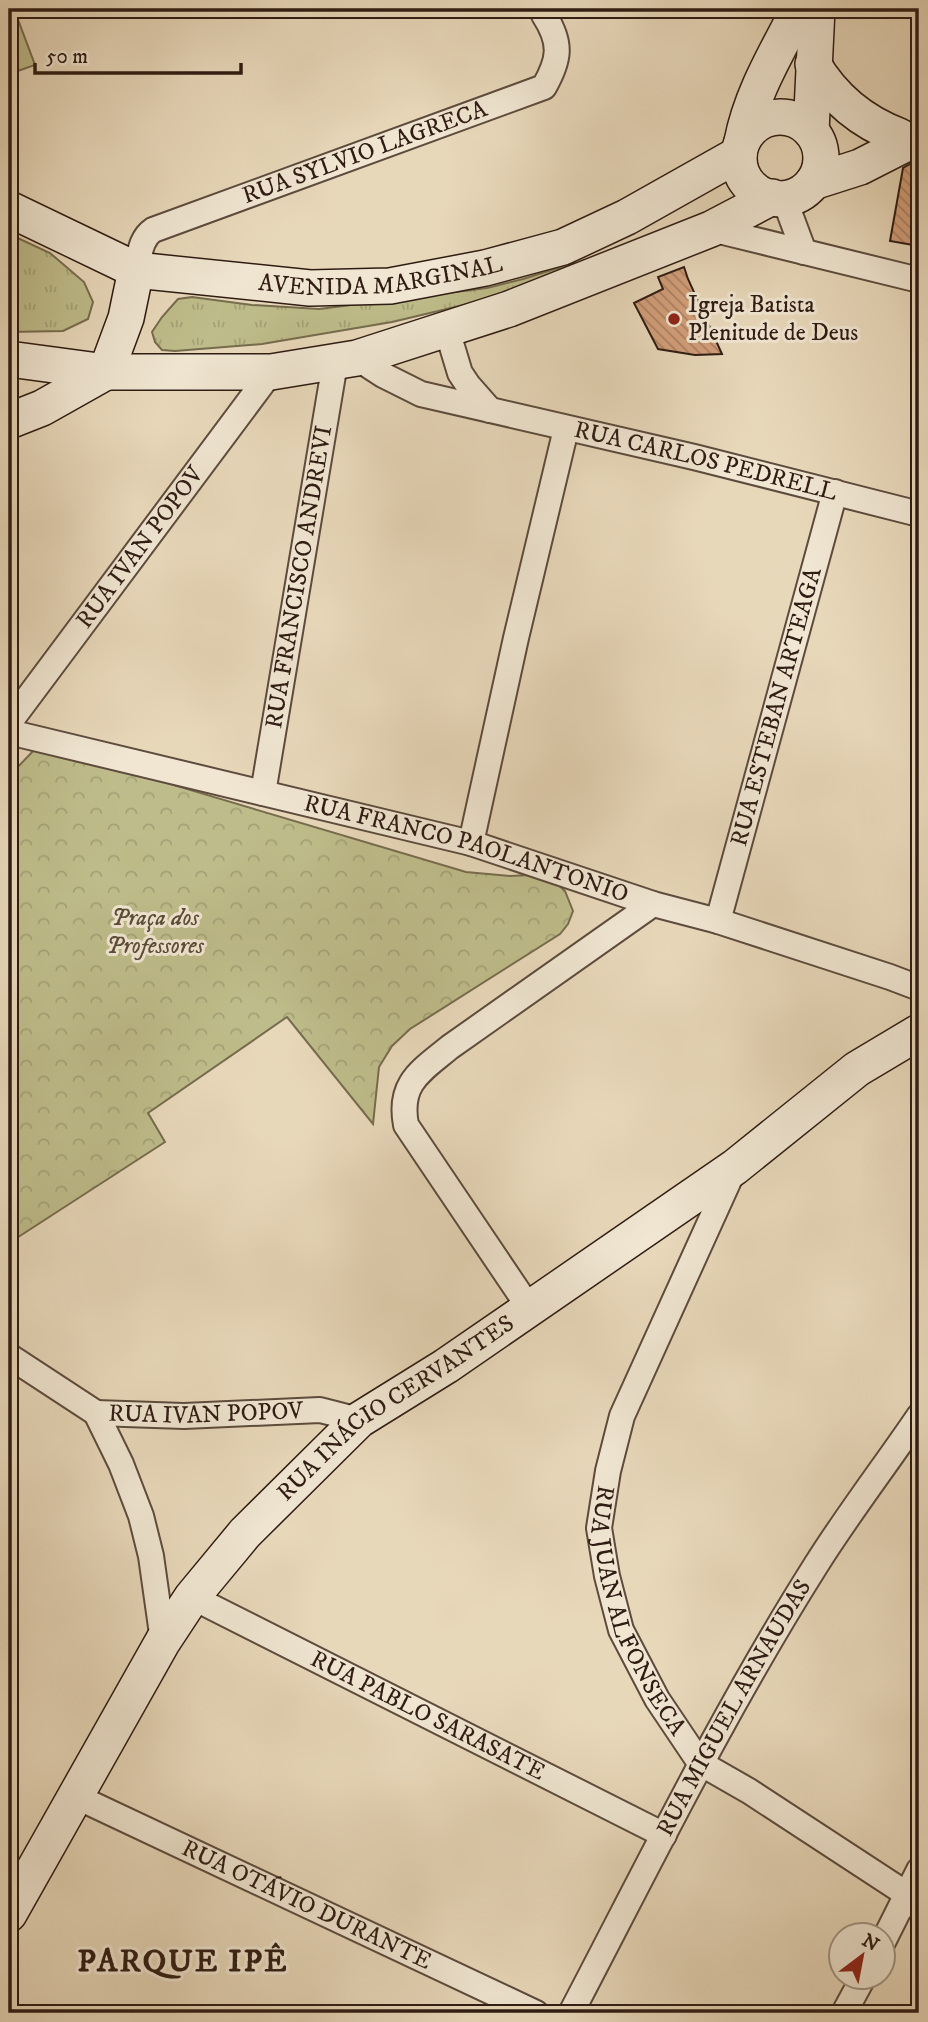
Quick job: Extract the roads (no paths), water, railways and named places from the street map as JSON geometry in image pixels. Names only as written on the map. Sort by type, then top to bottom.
[{"type":"main road","points":[[668,194],[733,127],[755,96],[799,9]]},
{"type":"main road","points":[[790,192],[819,171],[821,160],[813,134],[813,64],[817,9]]},
{"type":"main road","points":[[813,64],[839,100],[857,114],[882,130],[912,137]]},
{"type":"main road","points":[[755,96],[746,124],[739,164],[747,182],[762,194],[790,192],[860,167],[912,137]]},
{"type":"main road","points":[[741,148],[748,131],[757,124],[779,117],[802,123],[813,134]]},
{"type":"main road","points":[[813,134],[845,129],[912,137]]},
{"type":"main road","name":"AVENIDA MARGINAL","points":[[9,208],[136,270],[310,289],[390,286],[485,268],[563,247],[627,217],[741,148]]},
{"type":"main road","name":"AVENIDA MARGINAL","points":[[9,359],[106,372],[271,372],[346,360],[509,309],[711,229],[790,192]]},
{"type":"main road","points":[[106,372],[126,318],[136,270]]},
{"type":"main road","name":"AVENIDA MARGINAL","points":[[9,421],[42,408],[106,372]]},
{"type":"main road","name":"RUA INÁCIO CERVANTES","points":[[9,1914],[163,1641],[192,1597],[244,1533],[359,1420],[446,1366],[736,1167],[857,1069],[919,1032]]},
{"type":"street","name":"RUA SYLVIO LAGRECA","points":[[136,270],[145,236],[153,230],[544,87],[553,70],[557,50],[554,32],[544,15]]},
{"type":"street","points":[[790,192],[803,252]]},
{"type":"street","points":[[711,229],[919,280]]},
{"type":"street","points":[[447,330],[460,373],[490,410]]},
{"type":"street","name":"RUA CARLOS PEDRELL","points":[[346,360],[421,394],[694,457],[919,514]]},
{"type":"street","name":"RUA FRANCISCO ANDREVI","points":[[263,793],[346,360]]},
{"type":"street","name":"RUA IVAN POPOV","points":[[9,723],[271,372]]},
{"type":"street","points":[[471,843],[566,429]]},
{"type":"street","name":"RUA ESTEBAN ARTEAGA","points":[[718,921],[835,492]]},
{"type":"street","name":"RUA FRANCO PAOLANTONIO","points":[[9,732],[471,843],[919,988]]},
{"type":"street","points":[[530,1309],[406,1125],[403,1109],[406,1092],[419,1073],[450,1047],[653,904]]},
{"type":"street","name":"RUA JUAN ALFONSECA","points":[[736,1167],[622,1416],[608,1471],[599,1528],[607,1576],[621,1630],[657,1699],[700,1763],[749,1791],[914,1902]]},
{"type":"street","name":"RUA IVAN POPOV","points":[[9,1356],[96,1413],[121,1464],[141,1516],[151,1556],[163,1641]]},
{"type":"street","name":"RUA IVAN POPOV","points":[[96,1413],[184,1416],[320,1410],[359,1420]]},
{"type":"street","name":"RUA MIGUEL ARNAUDAS","points":[[571,2013],[700,1763],[817,1565],[919,1416]]},
{"type":"street","name":"RUA PABLO SARASATE","points":[[192,1597],[664,1835]]},
{"type":"street","name":"RUA OTÁVIO DURANTE","points":[[75,1796],[536,2013]]},
{"type":"street","points":[[897,1923],[914,1902],[919,1870]]},
{"type":"street","points":[[844,2013],[856,1990]]},
{"type":"place","name":"Igreja Batista Plenitude de Deus","points":[[674,319]]},
{"type":"district","name":"PARQUE IPÊ","points":[[183,1962]]},
{"type":"park label","name":"Praça dos Professores","points":[[155,932]]}]
